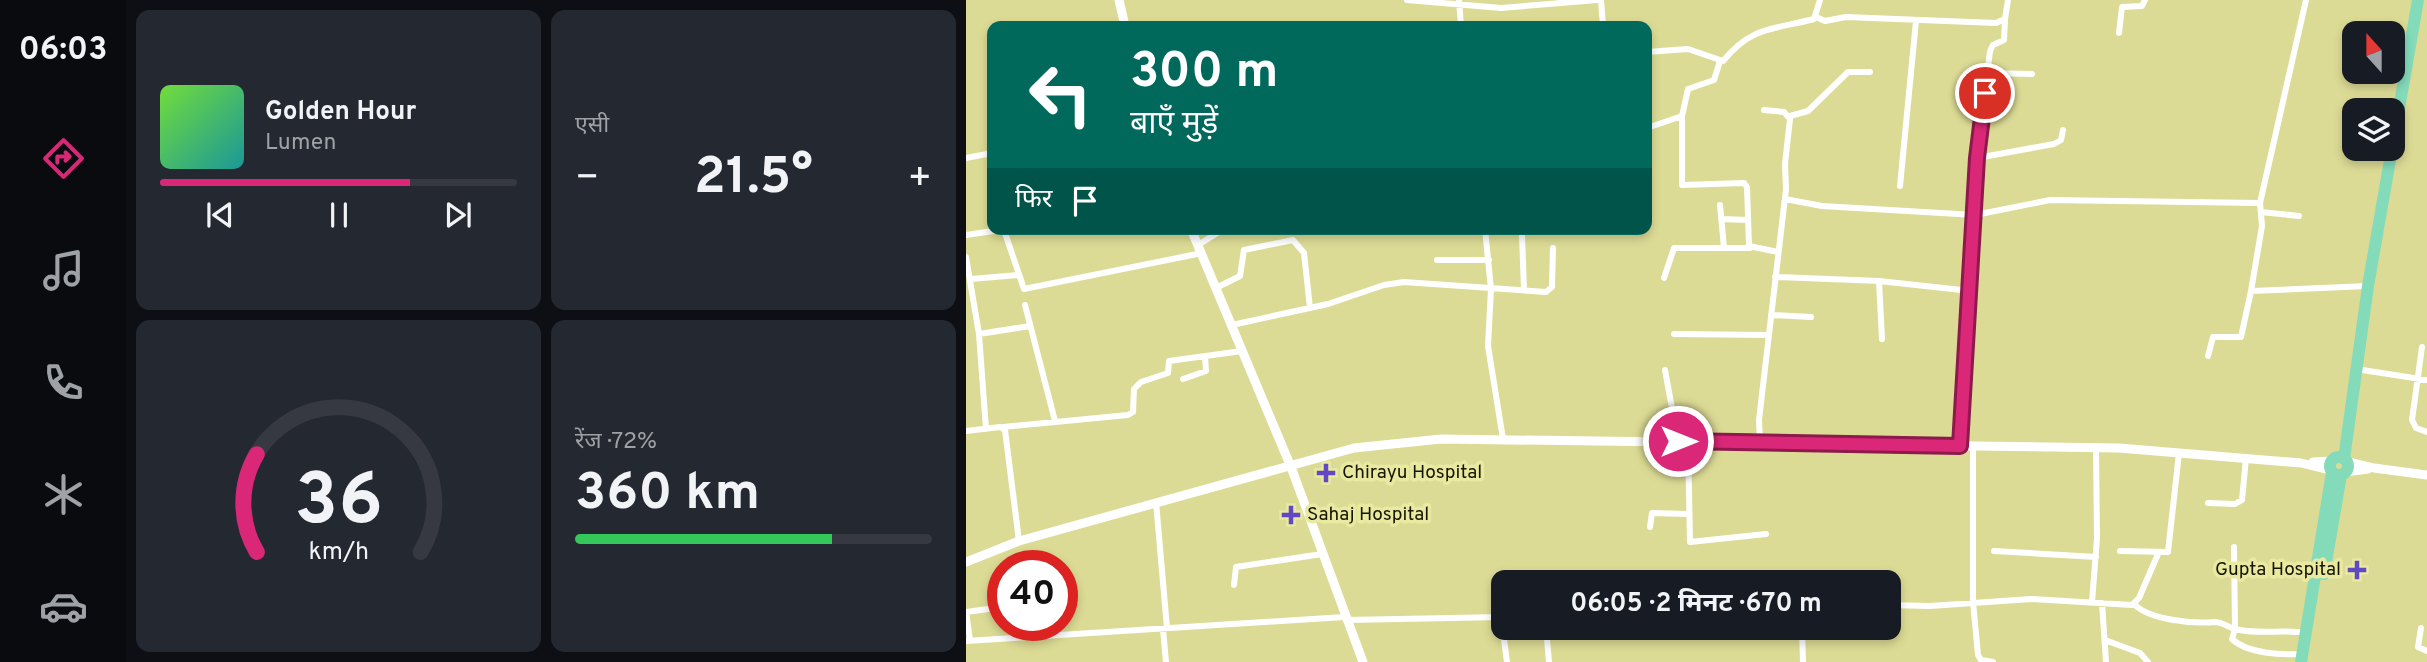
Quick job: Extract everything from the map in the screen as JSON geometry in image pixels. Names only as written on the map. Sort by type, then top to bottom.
[{"type":"highway","points":[[2304,660],[2306,633],[2347,425],[2368,286],[2418,0]]},
{"type":"highway","points":[[2304,660],[2338,466]]},
{"type":"street","points":[[1119,0],[1124,21]]},
{"type":"street","points":[[1407,0],[1459,2],[1501,8],[1599,0],[1602,21]]},
{"type":"street","points":[[1816,16],[1820,0]]},
{"type":"street","points":[[1960,446],[1977,158],[1992,47],[2004,40],[2008,0]]},
{"type":"street","points":[[2119,33],[2122,7],[2141,6],[2145,0]]},
{"type":"street","points":[[2208,356],[2213,337],[2241,337],[2262,226],[2260,203],[2306,0]]},
{"type":"street","points":[[1459,2],[1461,21]]},
{"type":"street","points":[[1751,248],[1744,183],[1690,187],[1682,185],[1682,116],[1688,89],[1714,79],[1720,61],[1725,59],[1729,50],[1759,30],[1816,16],[1825,21],[1846,17],[1996,23],[2005,19]]},
{"type":"street","points":[[1900,186],[1916,21]]},
{"type":"street","points":[[1652,52],[1688,49],[1720,61]]},
{"type":"street","points":[[1764,110],[1784,112],[1790,116],[1808,111],[1848,72],[1870,72]]},
{"type":"street","points":[[1988,73],[2032,74]]},
{"type":"street","points":[[1652,126],[1682,116]]},
{"type":"street","points":[[1760,442],[1758,428],[1784,199],[1790,116]]},
{"type":"street","points":[[1977,158],[2054,144],[2059,141],[2063,131]]},
{"type":"street","points":[[966,158],[987,154]]},
{"type":"street","points":[[1784,199],[1822,206],[1975,215],[2050,200],[2260,203]]},
{"type":"street","points":[[1720,205],[1724,248]]},
{"type":"street","points":[[2261,212],[2299,215]]},
{"type":"street","points":[[1721,219],[1748,220]]},
{"type":"street","points":[[966,235],[987,232]]},
{"type":"street","points":[[1006,235],[1021,287],[1027,289],[1200,249],[1217,235]]},
{"type":"street","points":[[1194,235],[1291,467],[1363,662]]},
{"type":"street","points":[[1486,235],[1491,289],[1488,346],[1503,439]]},
{"type":"street","points":[[1522,235],[1524,290]]},
{"type":"street","points":[[1216,288],[1240,276],[1244,250],[1293,240],[1304,253],[1310,308]]},
{"type":"street","points":[[1231,326],[1310,308],[1395,283],[1491,289],[1551,289],[1553,248]]},
{"type":"street","points":[[1664,278],[1674,248],[1751,248],[1778,252]]},
{"type":"street","points":[[966,257],[979,334],[986,429]]},
{"type":"street","points":[[1437,260],[1489,260]]},
{"type":"street","points":[[971,279],[1018,275]]},
{"type":"street","points":[[1775,277],[1879,281],[1970,291]]},
{"type":"street","points":[[1879,281],[1882,339]]},
{"type":"street","points":[[2251,291],[2256,293],[2297,287],[2368,286]]},
{"type":"street","points":[[1025,305],[1055,421]]},
{"type":"street","points":[[1771,315],[1811,317]]},
{"type":"street","points":[[979,334],[1030,326]]},
{"type":"street","points":[[1674,334],[1769,335]]},
{"type":"street","points":[[2421,347],[2412,420],[2416,428],[2427,432]]},
{"type":"street","points":[[966,431],[1131,414],[1132,391],[1138,384],[1168,373],[1169,361],[1242,351]]},
{"type":"street","points":[[1183,379],[1206,371],[1205,357]]},
{"type":"street","points":[[2356,369],[2427,380]]},
{"type":"street","points":[[1665,370],[1683,441],[1690,542],[1766,534]]},
{"type":"street","points":[[1003,427],[1007,435],[1019,541]]},
{"type":"street","points":[[966,562],[1019,541],[1156,502],[1354,448],[1394,441],[1503,439],[2096,447],[2374,468],[2427,475]]},
{"type":"street","points":[[1972,446],[1973,602],[1978,655],[1981,660],[1993,662]]},
{"type":"street","points":[[2092,602],[2096,557],[2096,447]]},
{"type":"street","points":[[2120,551],[2158,554],[2170,550],[2179,453]]},
{"type":"street","points":[[2208,503],[2235,504],[2242,500],[2246,458]]},
{"type":"street","points":[[1156,502],[1166,662]]},
{"type":"street","points":[[1650,527],[1652,513],[1688,514]]},
{"type":"street","points":[[2234,547],[2235,629],[2232,639],[2244,647],[2304,660]]},
{"type":"street","points":[[1994,551],[2096,557]]},
{"type":"street","points":[[1234,586],[1236,567],[1322,554]]},
{"type":"street","points":[[2134,604],[2158,554]]},
{"type":"street","points":[[1901,605],[2031,599],[2134,604],[2145,614],[2205,624],[2219,622],[2235,629],[2306,633]]},
{"type":"street","points":[[2102,603],[2106,662]]},
{"type":"street","points":[[987,609],[966,612],[968,641],[1345,618],[1491,617]]},
{"type":"street","points":[[2421,628],[2418,647],[2427,652]]},
{"type":"street","points":[[1505,640],[1507,662]]},
{"type":"street","points":[[1547,640],[1549,662]]},
{"type":"street","points":[[1803,640],[1804,662]]},
{"type":"street","points":[[2105,640],[2140,653],[2147,662]]},
{"type":"place","name":"Chirayu Hospital","points":[[1326,473]]},
{"type":"place","name":"Sahaj Hospital","points":[[1291,515]]},
{"type":"place","name":"Gupta Hospital","points":[[2357,570]]},
{"type":"route","points":[[1678,441],[1960,446],[1977,158],[1985,93]]}]
